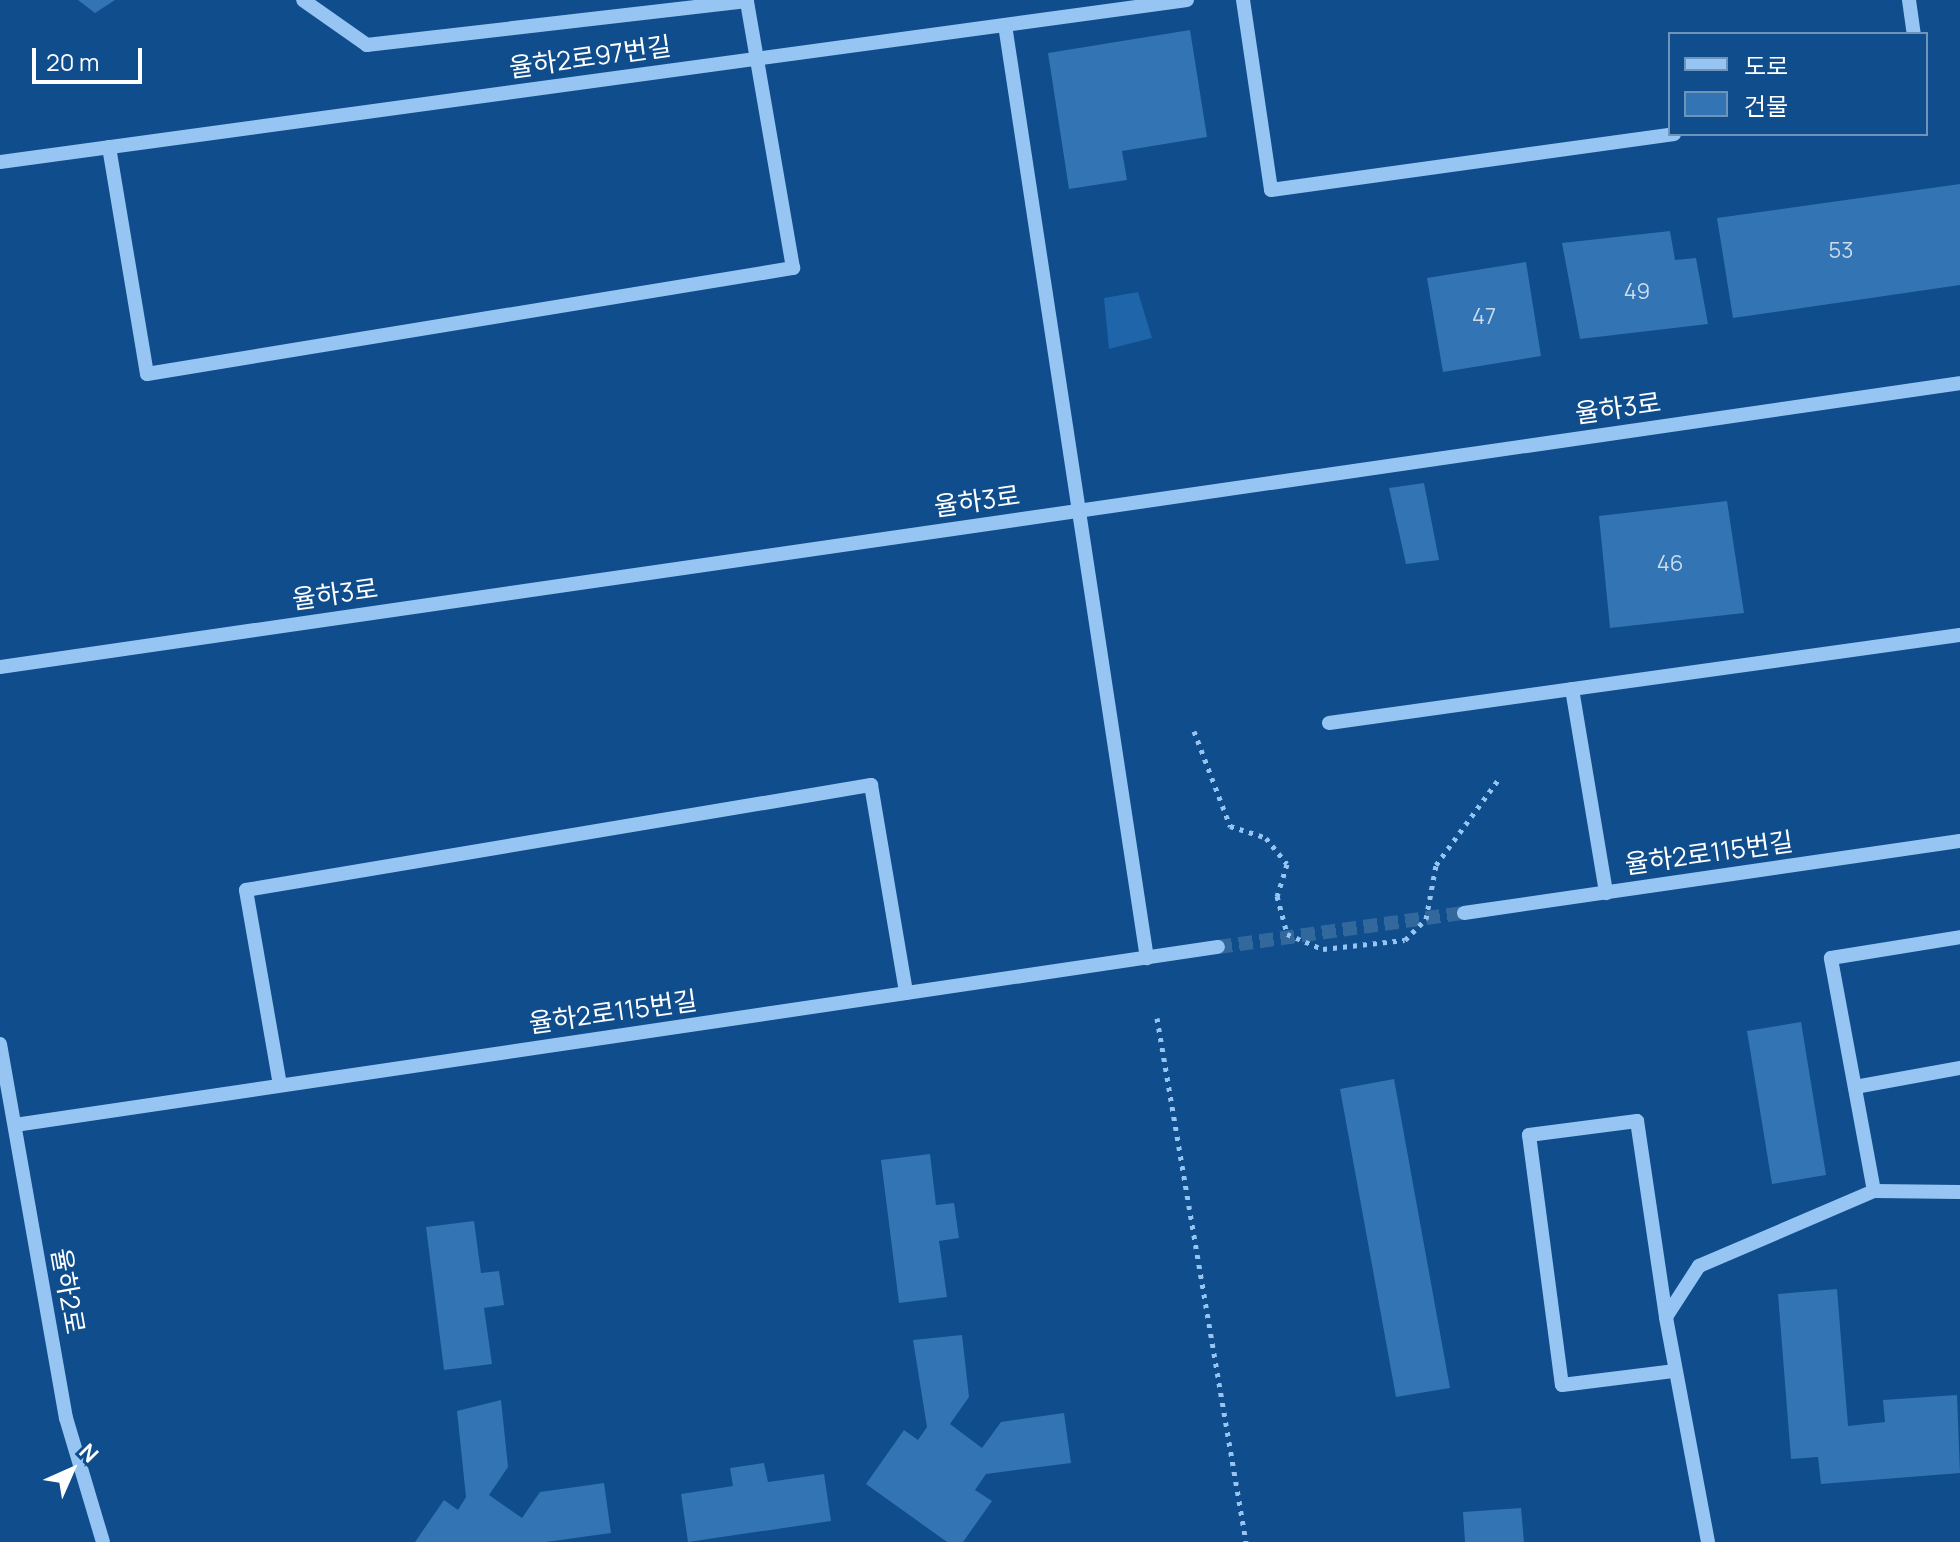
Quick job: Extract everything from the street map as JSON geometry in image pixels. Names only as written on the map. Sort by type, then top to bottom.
[{"type":"street","points":[[109,147],[147,374],[793,268],[747,1],[367,45],[303,0]]},
{"type":"street","name":"율하2로97번길","points":[[0,162],[1187,0]]},
{"type":"street","points":[[1243,0],[1271,190],[1668,135]]},
{"type":"street","points":[[1909,0],[1914,32]]},
{"type":"street","points":[[1005,25],[1147,958]]},
{"type":"street","name":"율하3로","points":[[0,667],[1960,383]]},
{"type":"street","points":[[1329,723],[1960,635]]},
{"type":"street","points":[[1572,689],[1606,893]]},
{"type":"street","points":[[280,1085],[246,890],[871,785],[906,993]]},
{"type":"street","name":"율하2로115번길","points":[[1464,913],[1960,841]]},
{"type":"street","points":[[1874,1191],[1831,958],[1960,937]]},
{"type":"street","name":"율하2로115번길","points":[[15,1125],[1218,947]]},
{"type":"street","name":"율하2로","points":[[0,1044],[66,1418],[103,1542]]},
{"type":"street","points":[[1855,1087],[1960,1068]]},
{"type":"street","points":[[1675,1371],[1562,1385],[1529,1135],[1637,1121],[1675,1371],[1708,1542]]},
{"type":"street","points":[[1666,1317],[1699,1266],[1874,1191],[1960,1192]]},
{"type":"path","points":[[1194,731],[1230,826],[1266,838],[1287,864],[1277,896],[1287,934],[1323,949],[1405,940],[1426,919],[1436,865],[1498,780]]},
{"type":"path","points":[[1157,1018],[1246,1542]]},
{"type":"shaded area","points":[[1138,292],[1152,338],[1109,349],[1104,298]]},
{"type":"building","points":[[78,0],[115,0],[95,13]]},
{"type":"building","points":[[1190,30],[1207,137],[1122,151],[1127,180],[1069,189],[1048,53]]},
{"type":"building","points":[[1960,184],[1960,285],[1733,318],[1717,218]]},
{"type":"building","points":[[1670,231],[1675,260],[1696,258],[1708,324],[1580,339],[1562,243]]},
{"type":"building","points":[[1526,262],[1541,356],[1443,372],[1427,278]]},
{"type":"building","points":[[1424,483],[1439,560],[1406,564],[1389,488]]},
{"type":"building","points":[[1727,501],[1744,613],[1610,628],[1599,516]]},
{"type":"building","points":[[1801,1022],[1826,1175],[1772,1184],[1747,1031]]},
{"type":"building","points":[[1394,1079],[1450,1388],[1396,1397],[1340,1089]]},
{"type":"building","points":[[930,1154],[936,1205],[954,1203],[959,1238],[939,1241],[947,1297],[899,1303],[881,1160]]},
{"type":"building","points":[[474,1221],[481,1273],[499,1271],[504,1305],[484,1308],[492,1364],[444,1370],[426,1227]]},
{"type":"building","points":[[1837,1289],[1848,1426],[1885,1422],[1883,1400],[1957,1395],[1960,1473],[1821,1484],[1818,1457],[1791,1459],[1778,1294]]},
{"type":"building","points":[[962,1335],[969,1397],[950,1424],[982,1448],[1001,1422],[1064,1413],[1071,1463],[986,1474],[975,1490],[992,1501],[963,1542],[947,1542],[866,1484],[904,1430],[918,1440],[927,1427],[913,1340]]},
{"type":"building","points":[[501,1400],[508,1467],[489,1495],[522,1518],[540,1492],[604,1483],[611,1533],[546,1542],[415,1542],[444,1500],[458,1510],[466,1497],[457,1411]]},
{"type":"building","points":[[764,1463],[768,1482],[824,1474],[831,1521],[688,1542],[681,1494],[733,1486],[730,1468]]},
{"type":"building","points":[[1521,1508],[1524,1542],[1465,1542],[1463,1512]]},
{"type":"tunnel","points":[[1218,947],[1464,913]]}]
